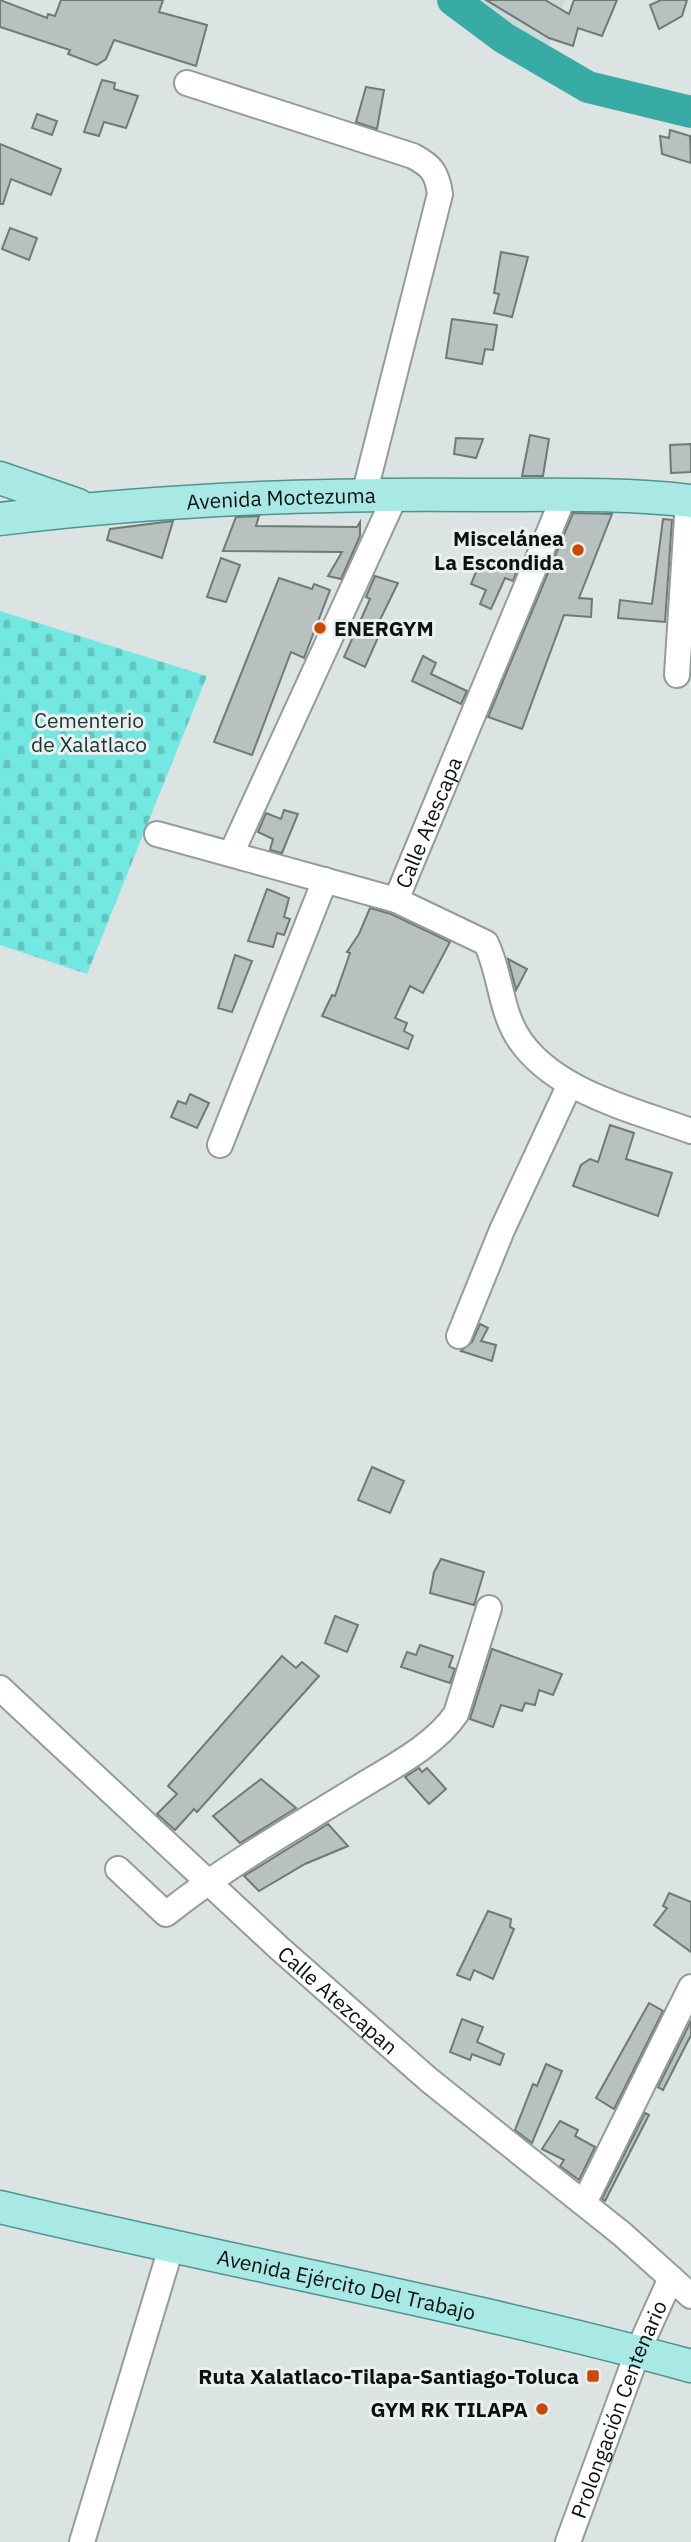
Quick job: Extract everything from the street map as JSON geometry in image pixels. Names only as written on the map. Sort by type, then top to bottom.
[{"type":"main road","points":[[0,478],[87,508]]},
{"type":"main road","name":"Avenida Moctezuma","points":[[0,519],[87,508],[396,494],[646,496],[689,501]]},
{"type":"main road","name":"Avenida Ejército Del Trabajo","points":[[0,2207],[171,2248],[638,2351],[691,2366]]},
{"type":"street","points":[[187,83],[413,156],[428,164],[437,175],[440,194],[364,495]]},
{"type":"street","points":[[231,854],[396,494]]},
{"type":"street","name":"Calle Atescapa","points":[[564,496],[396,900],[486,943],[494,959],[505,1008],[517,1036],[538,1059],[570,1084],[691,1131]]},
{"type":"street","points":[[677,675],[689,501]]},
{"type":"street","points":[[158,834],[396,900]]},
{"type":"street","points":[[220,1145],[325,880]]},
{"type":"street","points":[[459,1336],[502,1230],[570,1084]]},
{"type":"street","points":[[118,1869],[166,1914],[208,1880],[409,1756],[448,1725],[462,1700],[489,1608]]},
{"type":"street","name":"Calle Atezcapan","points":[[0,1688],[279,1948],[429,2080],[584,2203],[691,2296]]},
{"type":"street","points":[[584,2203],[691,1987]]},
{"type":"street","points":[[82,2542],[171,2248]]},
{"type":"street","name":"Prolongación Centenario","points":[[568,2542],[638,2351],[671,2278]]},
{"type":"shaded area","points":[[439,0],[565,0],[541,66]]},
{"type":"green space","name":"Cementerio de Xalatlaco","points":[[0,611],[207,676],[87,974],[0,945]]},
{"type":"building","points":[[0,0],[47,18],[48,14],[55,16],[61,0],[163,0],[159,12],[207,25],[196,66],[114,40],[106,59],[97,65],[68,54],[70,50],[0,27]]},
{"type":"building","points":[[486,0],[545,0],[569,14],[574,0],[617,0],[602,36],[578,28],[573,46],[549,38]]},
{"type":"building","points":[[661,0],[687,0],[682,16],[659,29],[650,5]]},
{"type":"building","points":[[102,80],[115,83],[114,89],[138,96],[126,128],[104,122],[99,136],[84,132]]},
{"type":"building","points":[[366,87],[384,90],[377,129],[356,122]]},
{"type":"building","points":[[37,114],[57,121],[52,135],[32,128]]},
{"type":"building","points":[[670,130],[690,136],[691,163],[662,154],[660,136],[669,138]]},
{"type":"building","points":[[0,144],[61,169],[51,195],[11,179],[3,204],[0,204]]},
{"type":"building","points":[[10,228],[37,238],[29,260],[2,249]]},
{"type":"building","points":[[501,252],[528,257],[512,317],[494,313],[499,294],[494,293]]},
{"type":"building","points":[[452,319],[497,325],[493,350],[485,349],[482,364],[446,358]]},
{"type":"building","points":[[530,435],[549,439],[543,476],[522,476]]},
{"type":"building","points":[[456,438],[483,439],[476,458],[454,454]]},
{"type":"building","points":[[691,444],[691,472],[671,473],[670,445]]},
{"type":"building","points":[[573,513],[612,514],[579,598],[592,599],[591,617],[564,615],[522,729],[488,717]]},
{"type":"building","points":[[259,516],[256,526],[357,527],[360,522],[360,536],[341,579],[328,576],[342,552],[223,551],[236,517]]},
{"type":"building","points":[[663,519],[672,520],[665,622],[618,618],[620,600],[652,604]]},
{"type":"building","points":[[173,521],[162,558],[107,540],[110,529]]},
{"type":"building","points":[[221,558],[240,565],[226,602],[207,597]]},
{"type":"building","points":[[497,559],[518,567],[513,581],[505,578],[491,609],[480,604],[486,590],[471,584],[478,567],[492,572]]},
{"type":"building","points":[[375,576],[398,583],[375,630],[380,633],[365,667],[344,657],[370,599],[366,597]]},
{"type":"building","points":[[279,578],[312,589],[314,584],[330,590],[304,658],[291,652],[252,755],[214,742]]},
{"type":"building","points":[[423,656],[436,663],[431,674],[467,691],[461,704],[412,681]]},
{"type":"building","points":[[284,810],[298,814],[282,853],[270,850],[273,839],[258,832],[266,813],[281,819]]},
{"type":"building","points":[[267,889],[289,898],[284,917],[290,919],[284,935],[277,933],[273,947],[248,941]]},
{"type":"building","points":[[370,908],[391,914],[450,942],[423,993],[410,986],[395,1018],[407,1023],[404,1031],[413,1036],[408,1049],[322,1016],[332,995],[335,996],[350,953],[347,952],[359,934]]},
{"type":"building","points":[[235,955],[252,961],[232,1012],[218,1008]]},
{"type":"building","points":[[508,959],[527,969],[516,990],[512,974]]},
{"type":"building","points":[[190,1094],[209,1103],[197,1128],[171,1117],[178,1101],[186,1104]]},
{"type":"building","points":[[610,1125],[634,1133],[626,1159],[672,1173],[658,1216],[573,1186],[581,1165],[590,1159],[598,1162]]},
{"type":"building","points":[[480,1324],[488,1328],[481,1341],[496,1345],[492,1361],[461,1351],[472,1342]]},
{"type":"building","points":[[372,1467],[404,1481],[390,1513],[358,1500]]},
{"type":"building","points":[[441,1559],[484,1572],[474,1605],[430,1593],[434,1572]]},
{"type":"building","points":[[335,1616],[358,1625],[347,1652],[325,1643]]},
{"type":"building","points":[[420,1645],[453,1656],[449,1667],[455,1669],[450,1683],[401,1667],[407,1652],[416,1655]]},
{"type":"building","points":[[492,1649],[562,1674],[553,1695],[539,1690],[535,1705],[525,1703],[522,1711],[501,1705],[493,1727],[470,1719]]},
{"type":"building","points":[[282,1656],[296,1668],[302,1662],[319,1676],[197,1812],[194,1809],[175,1830],[157,1814],[177,1794],[168,1786]]},
{"type":"building","points":[[419,1768],[422,1772],[427,1768],[446,1789],[429,1804],[405,1777]]},
{"type":"building","points":[[261,1779],[296,1808],[240,1843],[213,1816]]},
{"type":"building","points":[[328,1824],[348,1846],[305,1864],[259,1891],[244,1876]]},
{"type":"building","points":[[669,1893],[691,1902],[691,1952],[654,1925],[667,1908],[663,1906]]},
{"type":"building","points":[[488,1911],[511,1919],[510,1927],[514,1929],[493,1979],[474,1970],[470,1980],[457,1975]]},
{"type":"building","points":[[649,2003],[663,2011],[614,2109],[596,2098]]},
{"type":"building","points":[[462,2019],[483,2027],[477,2042],[504,2054],[500,2065],[472,2054],[470,2060],[450,2052]]},
{"type":"building","points":[[691,2021],[691,2035],[663,2090],[658,2087]]},
{"type":"building","points":[[546,2064],[562,2071],[532,2143],[515,2130],[533,2084],[537,2086]]},
{"type":"building","points":[[645,2113],[649,2115],[605,2201],[602,2199]]},
{"type":"building","points":[[560,2121],[578,2130],[575,2136],[595,2147],[579,2180],[560,2166],[564,2160],[542,2149]]},
{"type":"waterway","points":[[453,0],[504,38],[588,87],[691,112]]},
{"type":"place","name":"Miscelánea La Escondida","points":[[578,550]]},
{"type":"place","name":"ENERGYM","points":[[320,628]]},
{"type":"place","name":"Ruta Xalatlaco-Tilapa-Santiago-Toluca","points":[[593,2376]]},
{"type":"place","name":"GYM RK TILAPA","points":[[542,2409]]}]
